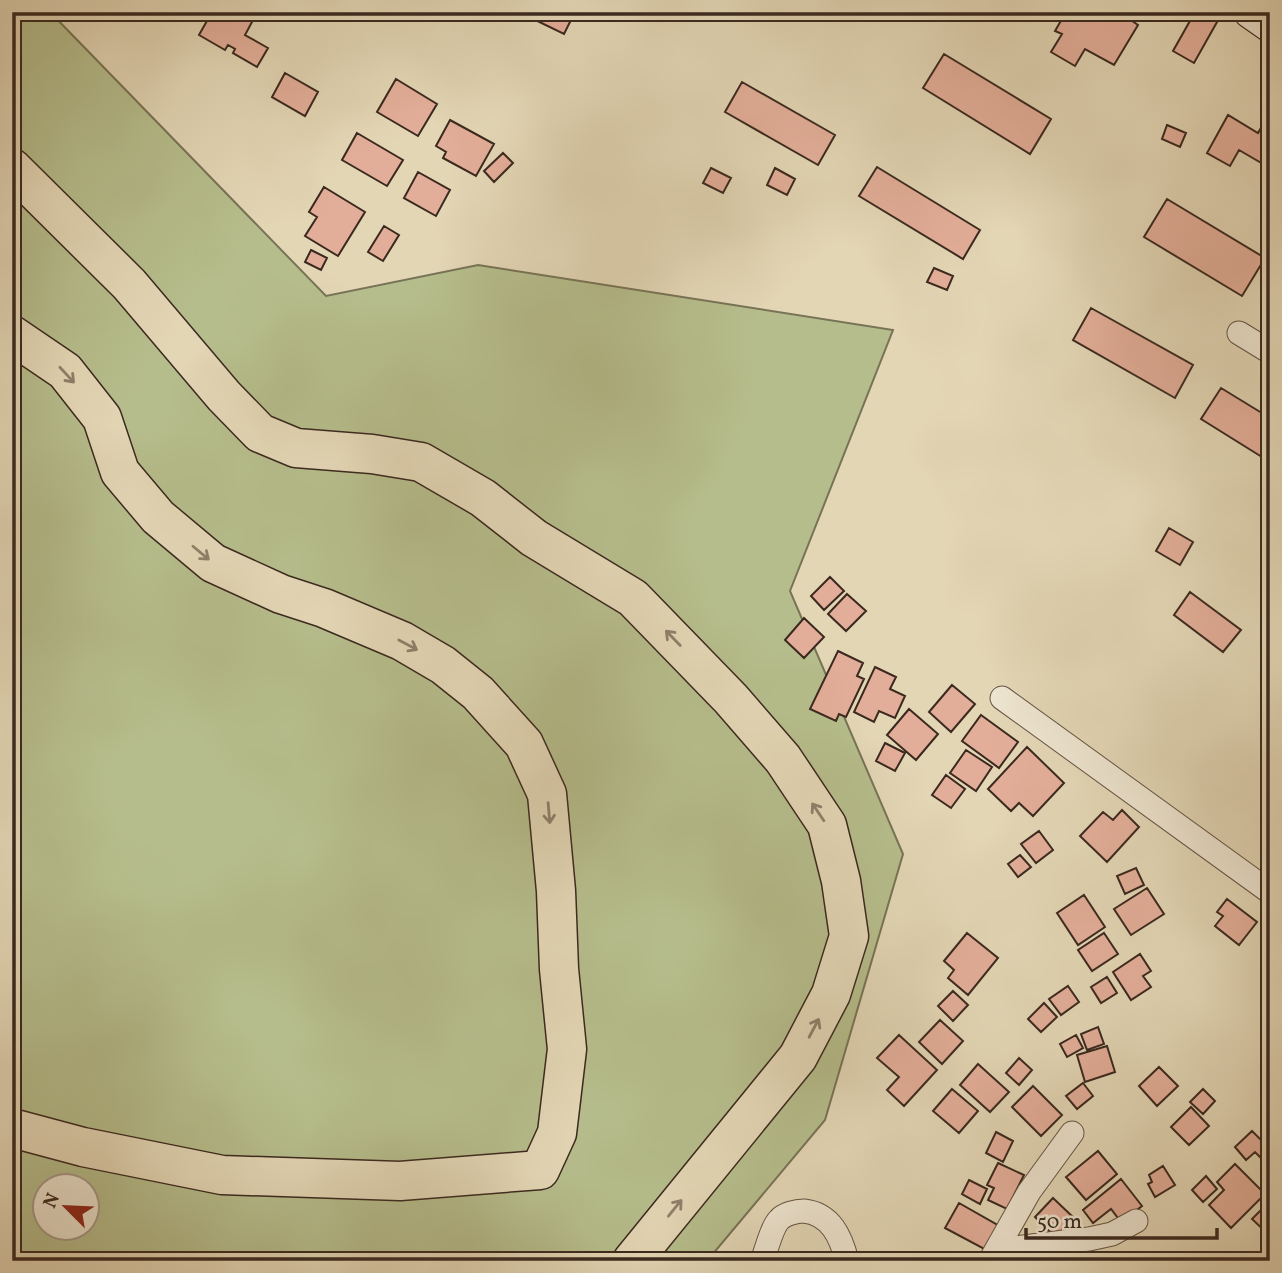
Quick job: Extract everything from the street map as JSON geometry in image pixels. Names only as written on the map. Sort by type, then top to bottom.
[{"type":"highway","points":[[12,168],[129,285],[224,396],[260,433],[296,448],[372,454],[421,462],[484,498],[534,538],[633,598],[731,699],[783,759],[827,825],[841,881],[849,936],[831,994],[798,1057],[632,1261]]},
{"type":"highway","points":[[12,335],[65,370],[102,418],[120,472],[158,517],[213,563],[281,594],[324,608],[401,641],[443,665],[478,693],[524,744],[547,794],[567,1049],[557,1133],[540,1170],[400,1181],[222,1175],[83,1147],[12,1128]]},
{"type":"street","points":[[1250,12],[1270,26]]},
{"type":"street","points":[[1239,333],[1270,352]]},
{"type":"street","points":[[1002,698],[1270,892]]},
{"type":"street","points":[[993,1255],[1029,1192],[1072,1133]]},
{"type":"street","points":[[762,1261],[779,1220],[796,1211],[815,1212],[832,1224],[842,1241],[847,1261]]},
{"type":"street","points":[[993,1255],[1112,1234],[1136,1221]]},
{"type":"green space","points":[[12,12],[50,12],[326,296],[478,265],[893,330],[790,591],[903,854],[825,1120],[707,1261],[12,1261]]},
{"type":"building","points":[[212,12],[241,12],[253,20],[245,35],[268,48],[257,67],[233,53],[235,49],[228,45],[225,50],[199,35]]},
{"type":"building","points":[[527,12],[575,12],[564,34],[525,15]]},
{"type":"building","points":[[1066,12],[1119,12],[1138,25],[1114,65],[1085,49],[1075,66],[1051,52],[1062,34],[1055,31]]},
{"type":"building","points":[[1195,12],[1217,22],[1194,63],[1173,51]]},
{"type":"building","points":[[944,54],[1051,119],[1030,154],[923,88]]},
{"type":"building","points":[[285,73],[318,92],[305,116],[272,97]]},
{"type":"building","points":[[396,79],[437,104],[418,136],[377,112]]},
{"type":"building","points":[[742,82],[835,135],[818,165],[725,112]]},
{"type":"building","points":[[1270,112],[1270,168],[1239,150],[1230,166],[1207,153],[1228,115],[1258,133]]},
{"type":"building","points":[[450,120],[494,144],[476,176],[443,158],[446,152],[436,146]]},
{"type":"building","points":[[1167,125],[1186,133],[1180,147],[1162,139]]},
{"type":"building","points":[[357,133],[403,160],[387,186],[342,160]]},
{"type":"building","points":[[503,153],[513,163],[494,182],[484,171]]},
{"type":"building","points":[[877,167],[980,230],[963,259],[859,196]]},
{"type":"building","points":[[711,168],[731,178],[723,193],[703,183]]},
{"type":"building","points":[[775,168],[795,179],[787,195],[767,185]]},
{"type":"building","points":[[418,172],[450,190],[436,216],[404,198]]},
{"type":"building","points":[[324,187],[365,212],[338,256],[305,236],[317,217],[309,212]]},
{"type":"building","points":[[1167,199],[1265,258],[1242,296],[1144,237]]},
{"type":"building","points":[[384,226],[399,235],[383,261],[368,252]]},
{"type":"building","points":[[311,250],[327,258],[321,270],[305,262]]},
{"type":"building","points":[[934,268],[953,276],[947,290],[927,282]]},
{"type":"building","points":[[1091,308],[1193,365],[1175,398],[1073,340]]},
{"type":"building","points":[[1221,388],[1270,418],[1270,462],[1201,419]]},
{"type":"building","points":[[1169,528],[1193,542],[1180,565],[1156,551]]},
{"type":"building","points":[[830,577],[844,591],[824,610],[811,596]]},
{"type":"building","points":[[1190,592],[1241,630],[1223,652],[1174,615]]},
{"type":"building","points":[[847,594],[866,611],[846,631],[828,614]]},
{"type":"building","points":[[804,618],[824,637],[804,658],[785,640]]},
{"type":"building","points":[[838,651],[863,663],[857,676],[864,679],[846,717],[839,714],[836,721],[810,709]]},
{"type":"building","points":[[875,667],[896,677],[890,689],[905,696],[895,718],[879,711],[874,722],[854,712]]},
{"type":"building","points":[[952,685],[975,704],[951,732],[929,712]]},
{"type":"building","points":[[909,709],[938,734],[916,760],[887,735]]},
{"type":"building","points":[[981,715],[1018,742],[999,768],[962,741]]},
{"type":"building","points":[[885,743],[905,753],[895,771],[876,761]]},
{"type":"building","points":[[1027,747],[1064,783],[1033,816],[1019,803],[1011,811],[988,789]]},
{"type":"building","points":[[966,750],[992,767],[976,791],[950,773]]},
{"type":"building","points":[[946,775],[965,789],[951,808],[932,795]]},
{"type":"building","points":[[1122,810],[1139,827],[1107,862],[1080,836],[1103,812],[1113,820]]},
{"type":"building","points":[[1039,831],[1053,850],[1036,863],[1021,844]]},
{"type":"building","points":[[1020,855],[1031,867],[1018,877],[1008,864]]},
{"type":"building","points":[[1136,868],[1144,885],[1125,894],[1117,876]]},
{"type":"building","points":[[1147,888],[1164,914],[1131,935],[1114,909]]},
{"type":"building","points":[[1084,895],[1105,927],[1078,945],[1057,913]]},
{"type":"building","points":[[1227,899],[1257,922],[1239,945],[1215,926],[1223,916],[1217,912]]},
{"type":"building","points":[[967,933],[998,958],[968,995],[948,978],[954,970],[944,961]]},
{"type":"building","points":[[1104,933],[1118,954],[1092,971],[1078,950]]},
{"type":"building","points":[[1140,954],[1151,971],[1143,976],[1151,987],[1131,1000],[1113,972]]},
{"type":"building","points":[[1107,977],[1117,993],[1101,1003],[1091,987]]},
{"type":"building","points":[[1068,986],[1079,1002],[1061,1015],[1049,999]]},
{"type":"building","points":[[953,991],[968,1005],[953,1021],[938,1006]]},
{"type":"building","points":[[1044,1003],[1057,1017],[1041,1032],[1028,1019]]},
{"type":"building","points":[[940,1020],[963,1041],[942,1064],[919,1042]]},
{"type":"building","points":[[1098,1027],[1104,1044],[1087,1050],[1081,1034]]},
{"type":"building","points":[[899,1035],[937,1070],[904,1106],[887,1090],[899,1077],[877,1058]]},
{"type":"building","points":[[1076,1035],[1083,1048],[1067,1057],[1060,1044]]},
{"type":"building","points":[[1107,1046],[1115,1072],[1085,1082],[1077,1055]]},
{"type":"building","points":[[1019,1058],[1032,1070],[1019,1085],[1006,1073]]},
{"type":"building","points":[[978,1064],[1009,1092],[990,1112],[960,1085]]},
{"type":"building","points":[[1159,1067],[1178,1086],[1157,1106],[1139,1086]]},
{"type":"building","points":[[1083,1083],[1093,1096],[1077,1109],[1066,1096]]},
{"type":"building","points":[[1033,1086],[1062,1115],[1041,1136],[1012,1107]]},
{"type":"building","points":[[952,1089],[978,1111],[959,1133],[933,1111]]},
{"type":"building","points":[[1203,1089],[1215,1101],[1203,1114],[1190,1102]]},
{"type":"building","points":[[1191,1107],[1209,1126],[1189,1145],[1171,1127]]},
{"type":"building","points":[[1252,1131],[1261,1140],[1265,1137],[1270,1142],[1270,1147],[1260,1157],[1255,1152],[1246,1160],[1235,1147]]},
{"type":"building","points":[[996,1132],[1013,1141],[1003,1162],[986,1153]]},
{"type":"building","points":[[1098,1151],[1117,1174],[1086,1200],[1066,1177]]},
{"type":"building","points":[[998,1163],[1024,1175],[1007,1209],[988,1200],[994,1188],[987,1185]]},
{"type":"building","points":[[1235,1164],[1265,1194],[1231,1228],[1209,1205],[1224,1190],[1217,1182]]},
{"type":"building","points":[[1163,1166],[1175,1185],[1155,1197],[1148,1184],[1152,1182],[1149,1175]]},
{"type":"building","points":[[1206,1176],[1217,1189],[1203,1202],[1192,1190]]},
{"type":"building","points":[[1121,1179],[1142,1206],[1121,1222],[1111,1209],[1093,1223],[1083,1210]]},
{"type":"building","points":[[969,1180],[987,1189],[980,1204],[962,1194]]},
{"type":"building","points":[[1053,1198],[1074,1218],[1055,1237],[1035,1217]]},
{"type":"building","points":[[1270,1201],[1270,1236],[1252,1219]]},
{"type":"building","points":[[959,1203],[1001,1227],[988,1251],[945,1228]]}]
